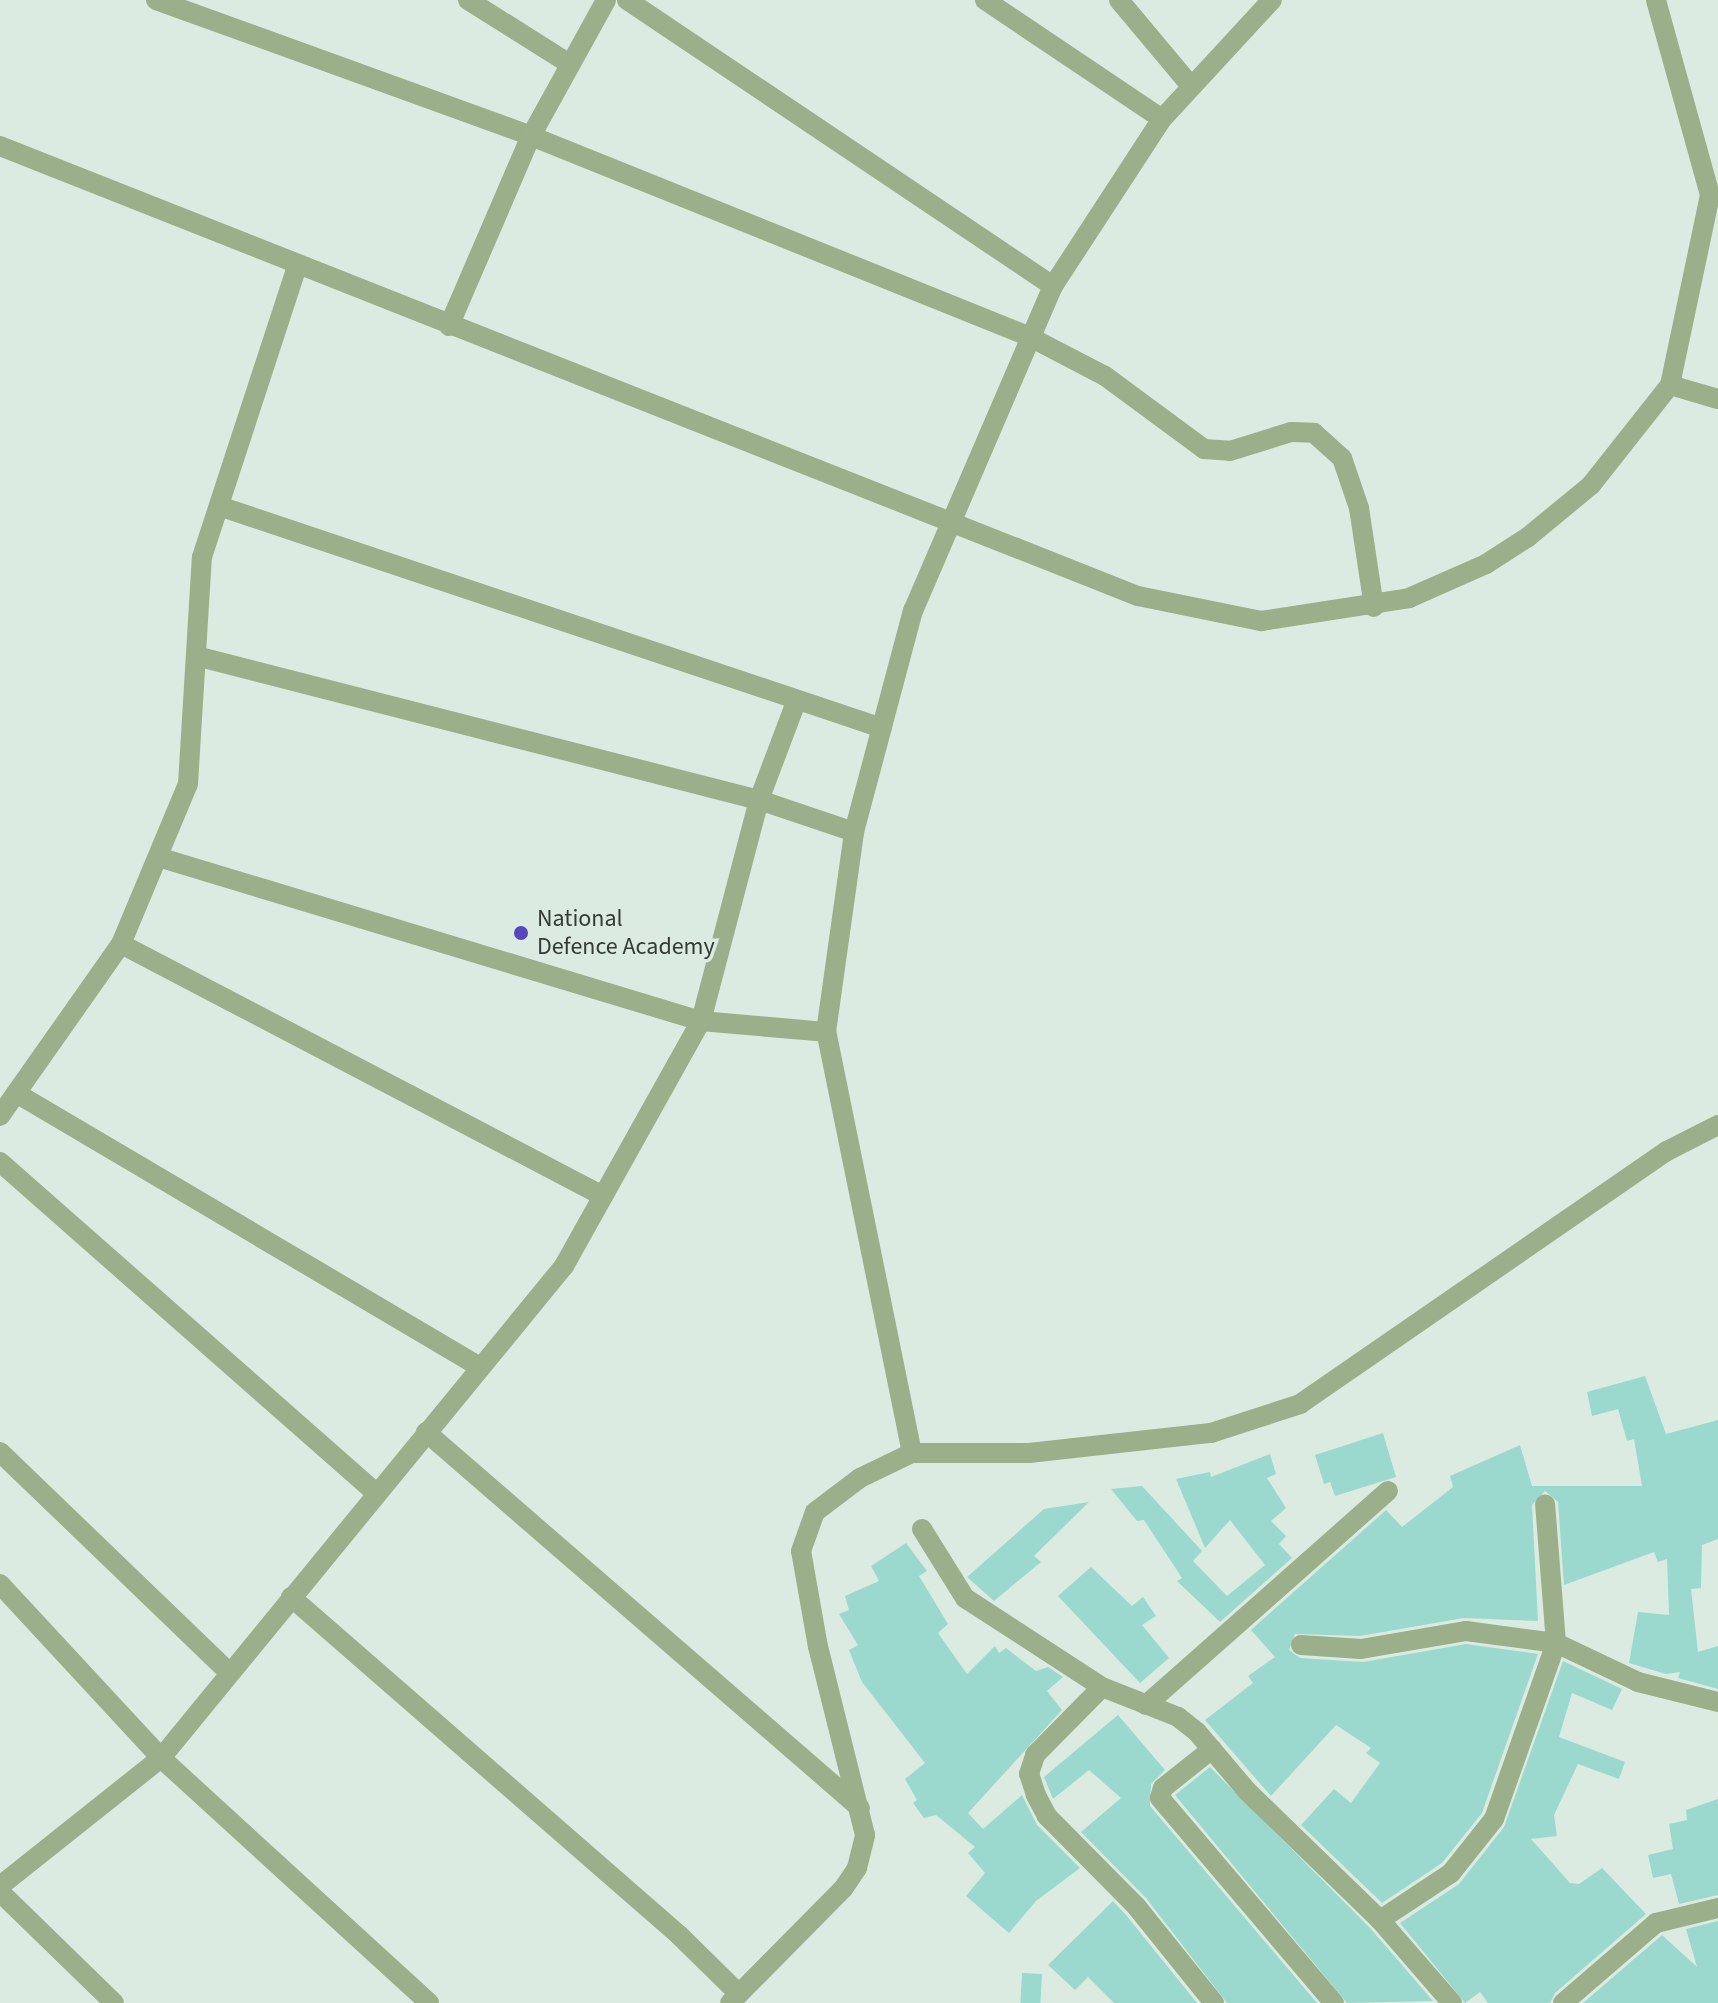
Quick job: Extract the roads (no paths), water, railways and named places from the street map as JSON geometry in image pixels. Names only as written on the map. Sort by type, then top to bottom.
[{"type":"street","points":[[156,0],[531,136],[1028,336],[1105,376],[1204,449],[1230,451],[1291,432],[1326,440],[1342,458],[1359,508],[1374,607]]},
{"type":"street","points":[[468,0],[568,63]]},
{"type":"street","points":[[449,326],[531,136],[568,63],[606,0]]},
{"type":"street","points":[[627,0],[1053,286]]},
{"type":"street","points":[[985,0],[1162,119]]},
{"type":"street","points":[[1119,0],[1190,85]]},
{"type":"street","points":[[912,1453],[826,1032],[854,832],[913,611],[1028,336],[1053,286],[1162,119],[1190,85],[1272,0]]},
{"type":"street","points":[[0,146],[948,524],[1138,596],[1261,621],[1374,607],[1409,598],[1486,564],[1528,537],[1591,485],[1670,385],[1710,195],[1656,0]]},
{"type":"street","points":[[0,1116],[121,944],[188,784],[202,557],[298,264]]},
{"type":"street","points":[[1670,385],[1718,399]]},
{"type":"street","points":[[219,506],[796,702],[882,728]]},
{"type":"street","points":[[196,656],[759,800],[854,832]]},
{"type":"street","points":[[0,1886],[161,1758],[564,1266],[701,1021],[759,800],[796,702]]},
{"type":"street","points":[[158,857],[701,1021],[826,1032]]},
{"type":"street","points":[[121,944],[603,1196]]},
{"type":"street","points":[[16,1093],[480,1367]]},
{"type":"street","points":[[291,1597],[679,1935],[734,1998],[843,1889],[857,1868],[865,1835],[818,1647],[801,1551],[815,1512],[860,1478],[912,1453],[1029,1453],[1211,1433],[1300,1404],[1667,1151],[1718,1125]]},
{"type":"street","points":[[0,1162],[376,1493]]},
{"type":"street","points":[[426,1432],[860,1808]]},
{"type":"street","points":[[0,1452],[230,1673]]},
{"type":"street","points":[[1146,1705],[1388,1491]]},
{"type":"street","points":[[1380,1920],[1451,1873],[1494,1819],[1556,1643],[1545,1504]]},
{"type":"street","points":[[922,1529],[965,1598],[1102,1687],[1178,1717],[1212,1749],[1247,1791],[1380,1920],[1452,2003]]},
{"type":"street","points":[[0,1584],[161,1758],[429,2003]]},
{"type":"street","points":[[1301,1645],[1361,1649],[1466,1631],[1556,1643],[1638,1682],[1718,1702]]},
{"type":"street","points":[[1102,1687],[1035,1755],[1029,1774],[1036,1795],[1047,1816],[1136,1906],[1214,2003]]},
{"type":"street","points":[[1212,1749],[1163,1788],[1160,1798],[1334,2003]]},
{"type":"street","points":[[0,1892],[114,2003]]},
{"type":"street","points":[[1563,2003],[1656,1923],[1718,1908]]},
{"type":"place","name":"National Defence Academy","points":[[521,933]]}]
